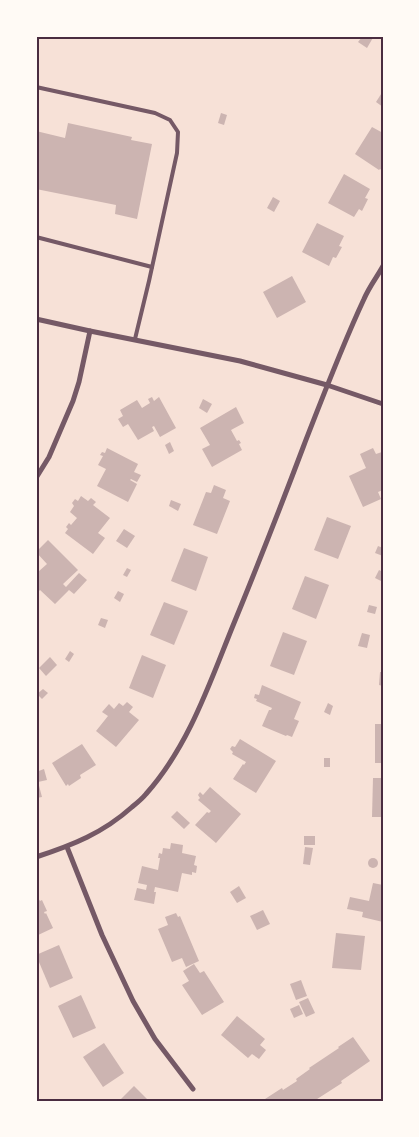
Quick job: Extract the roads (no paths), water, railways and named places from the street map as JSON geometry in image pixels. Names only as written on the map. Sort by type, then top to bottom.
[{"type":"street","points":[[36,857],[67,847],[107,827],[145,796],[160,778],[192,724],[263,552],[327,385],[365,297],[383,266]]},
{"type":"street","points":[[36,319],[240,361],[327,385],[383,404]]},
{"type":"street","points":[[36,478],[49,458],[73,401],[90,331]]},
{"type":"street","points":[[67,847],[102,935],[133,1000],[155,1040],[193,1089]]},
{"type":"lane","points":[[36,87],[156,113],[170,120],[178,132],[177,153],[135,339]]},
{"type":"lane","points":[[36,237],[152,267]]}]
